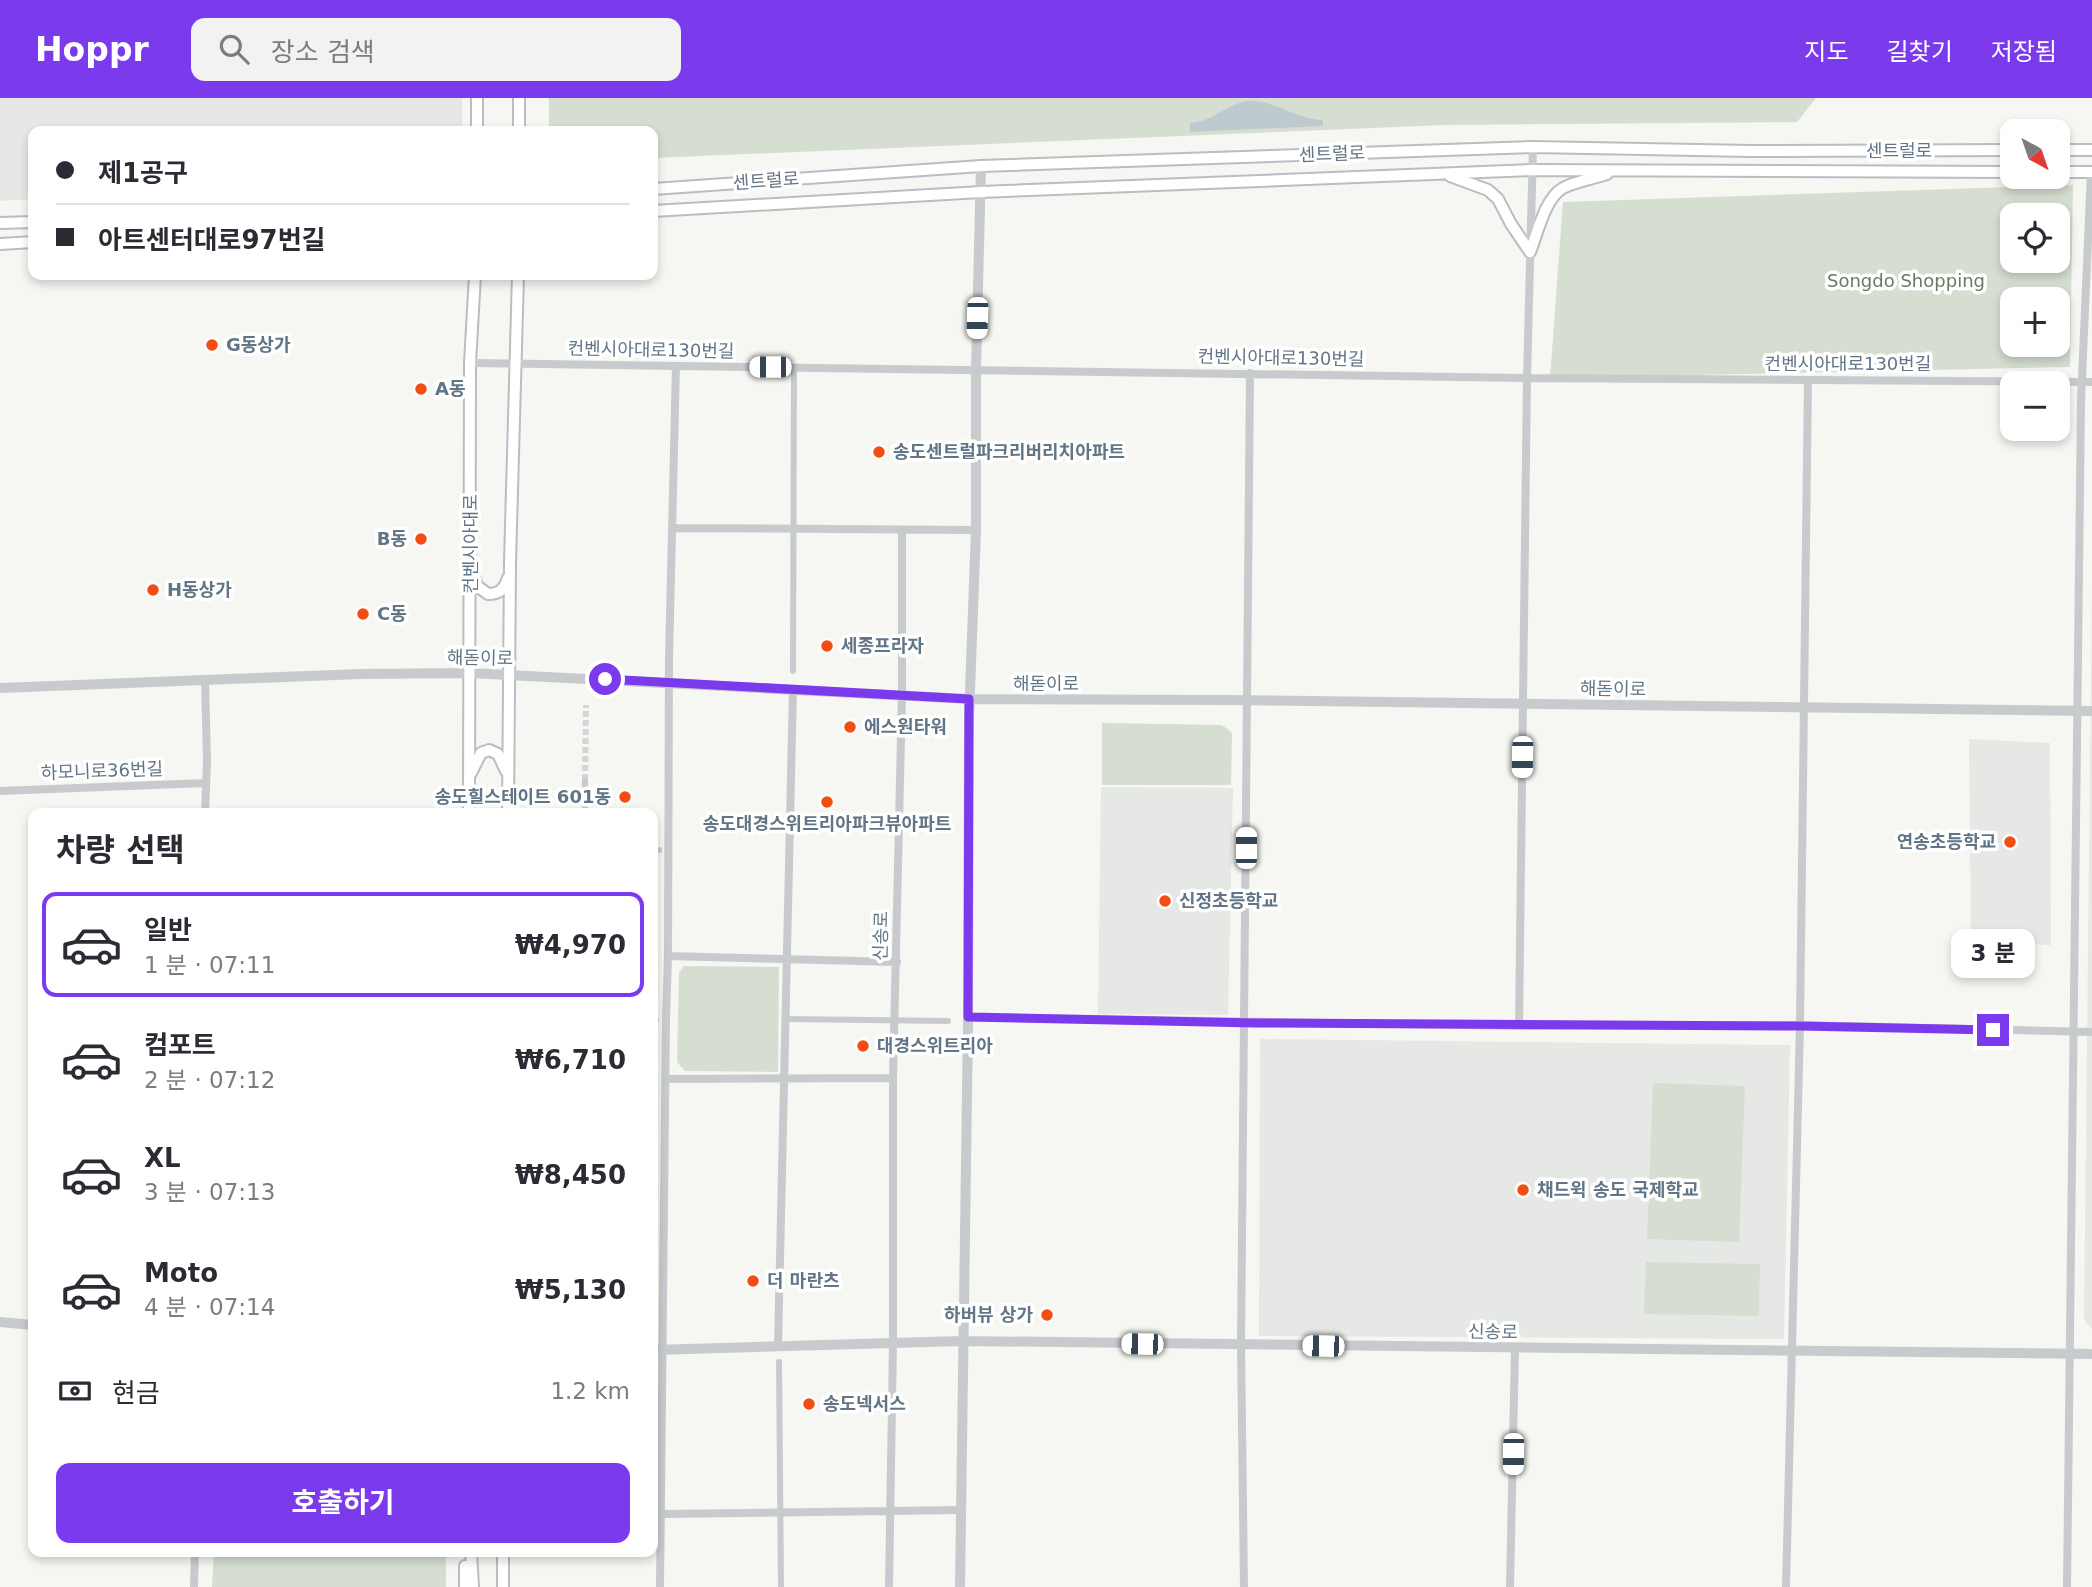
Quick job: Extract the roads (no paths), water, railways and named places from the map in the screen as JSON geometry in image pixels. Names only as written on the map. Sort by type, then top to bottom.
[{"type":"main road","points":[[477,98],[477,126]]},
{"type":"main road","points":[[519,98],[519,126]]},
{"type":"main road","name":"센트럴로","points":[[658,189],[981,166],[1533,147],[1751,151],[2000,150]]},
{"type":"main road","points":[[2070,150],[2092,150]]},
{"type":"main road","name":"센트럴로","points":[[658,211],[981,192],[1533,170],[2000,172]]},
{"type":"main road","points":[[1530,252],[1549,202],[1555,194],[1566,186],[1617,170]]},
{"type":"main road","points":[[2070,172],[2091,172]]},
{"type":"main road","points":[[1443,174],[1488,190],[1498,199],[1530,252]]},
{"type":"main road","points":[[0,223],[28,222]]},
{"type":"main road","points":[[0,244],[28,242]]},
{"type":"main road","name":"컨벤시아대로","points":[[469,808],[470,363],[475,280]]},
{"type":"main road","points":[[509,808],[510,562],[518,280]]},
{"type":"main road","points":[[471,566],[477,586],[488,594],[494,594],[505,587],[510,562]]},
{"type":"main road","points":[[468,783],[481,753],[492,750],[503,763],[509,786]]},
{"type":"main road","points":[[465,1587],[466,1557]]},
{"type":"main road","points":[[471,1557],[473,1587]]},
{"type":"main road","points":[[503,1557],[503,1587]]},
{"type":"street","points":[[1519,1026],[1527,377],[1533,147]]},
{"type":"street","points":[[960,1587],[968,1017],[969,699],[976,530],[976,370],[981,166]]},
{"type":"street","points":[[2067,1587],[2081,382],[2091,172]]},
{"type":"street","name":"컨벤시아대로130번길","points":[[470,363],[2092,382]]},
{"type":"street","points":[[658,1316],[668,956],[669,683],[676,366]]},
{"type":"street","points":[[793,671],[794,367]]},
{"type":"street","points":[[1244,1587],[1241,1345],[1250,373]]},
{"type":"street","points":[[1786,1587],[1800,1026],[1808,380]]},
{"type":"street","points":[[672,528],[976,530]]},
{"type":"street","name":"신송로","points":[[893,1343],[893,1078],[902,695],[902,530]]},
{"type":"street","name":"해돋이로","points":[[0,688],[205,679],[470,673],[969,699],[2092,711]]},
{"type":"street","points":[[205,679],[205,808]]},
{"type":"street","points":[[778,1346],[793,690]]},
{"type":"street","points":[[585,780],[585,808]]},
{"type":"street","name":"하모니로36번길","points":[[0,791],[206,783]]},
{"type":"street","points":[[668,956],[897,962]]},
{"type":"street","points":[[968,1017],[1245,1023],[1800,1026],[2092,1032]]},
{"type":"street","points":[[786,1018],[948,1021]]},
{"type":"street","points":[[665,1079],[893,1078]]},
{"type":"street","points":[[0,1322],[28,1325]]},
{"type":"street","name":"신송로","points":[[658,1350],[962,1341],[2092,1354]]},
{"type":"street","points":[[889,1587],[893,1343]]},
{"type":"street","points":[[1510,1587],[1515,1348]]},
{"type":"street","points":[[779,1362],[780,1587]]},
{"type":"street","points":[[658,1391],[660,1587]]},
{"type":"street","points":[[661,1514],[961,1510]]},
{"type":"street","points":[[194,1587],[195,1557]]},
{"type":"tunnel","points":[[585,780],[586,705]]},
{"type":"place","name":"G동상가","points":[[212,345]]},
{"type":"place","name":"A동","points":[[421,389]]},
{"type":"place","name":"송도센트럴파크리버리치아파트","points":[[879,452]]},
{"type":"place","name":"B동","points":[[421,539]]},
{"type":"place","name":"H동상가","points":[[153,590]]},
{"type":"place","name":"C동","points":[[363,614]]},
{"type":"place","name":"세종프라자","points":[[827,646]]},
{"type":"place","name":"에스원타워","points":[[850,727]]},
{"type":"place","name":"송도힐스테이트 601동","points":[[625,797]]},
{"type":"place","name":"송도대경스위트리아파크뷰아파트","points":[[827,802]]},
{"type":"place","name":"연송초등학교","points":[[2010,842]]},
{"type":"place","name":"신정초등학교","points":[[1165,901]]},
{"type":"place","name":"대경스위트리아","points":[[863,1046]]},
{"type":"place","name":"채드윅 송도 국제학교","points":[[1523,1190]]},
{"type":"place","name":"더 마란츠","points":[[753,1281]]},
{"type":"place","name":"하버뷰 상가","points":[[1047,1315]]},
{"type":"place","name":"송도넥서스","points":[[809,1404]]},
{"type":"park label","name":"Songdo Shopping","points":[[1906,281]]}]
